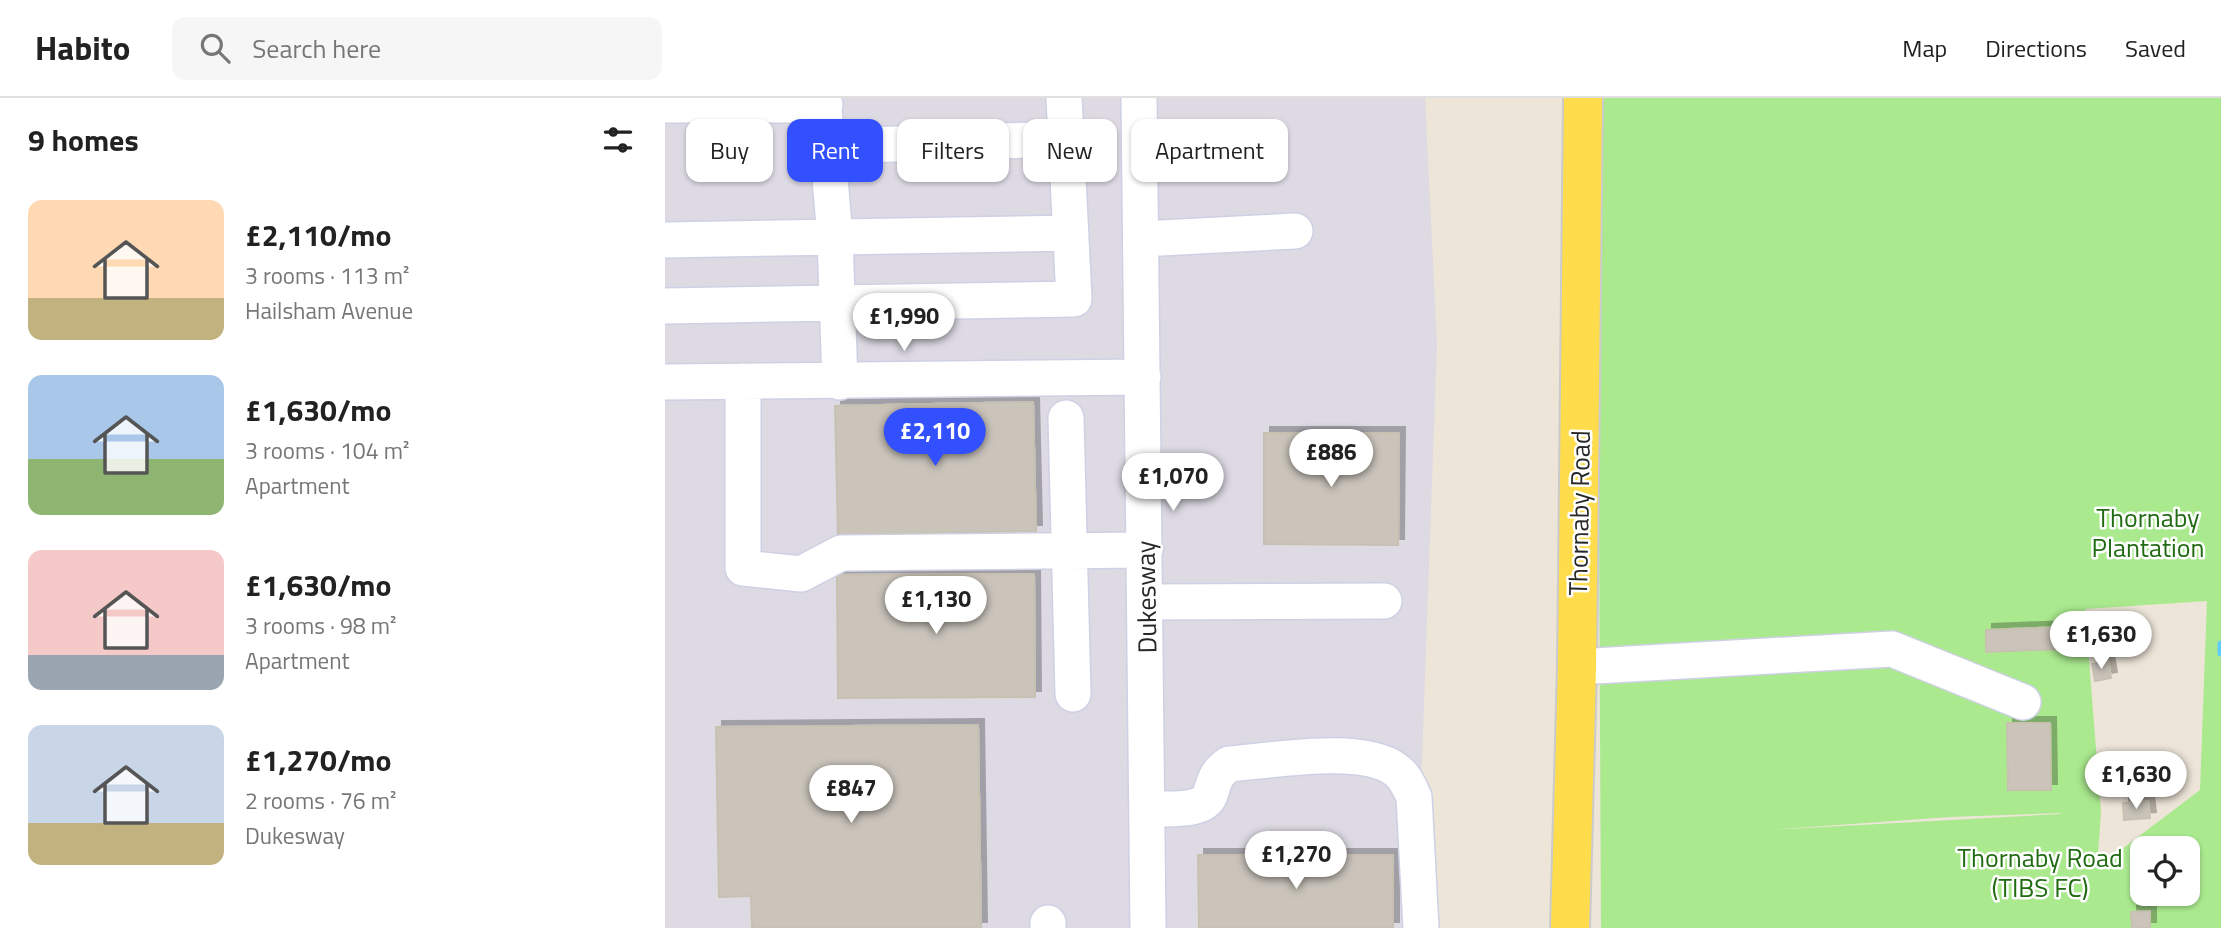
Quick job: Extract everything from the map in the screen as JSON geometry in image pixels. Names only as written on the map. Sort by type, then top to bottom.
[{"type":"main road","name":"Thornaby Road","points":[[1570,928],[1577,667],[1583,98]]},
{"type":"street","points":[[1064,98],[1065,119]]},
{"type":"street","name":"Dukesway","points":[[1139,98],[1149,809],[1147,928]]},
{"type":"street","points":[[665,105],[824,101],[826,119]]},
{"type":"street","points":[[883,144],[1023,140]]},
{"type":"street","points":[[831,182],[840,382]]},
{"type":"street","points":[[665,306],[1074,299],[1068,182]]},
{"type":"street","points":[[1141,239],[1295,231]]},
{"type":"street","points":[[665,240],[1071,233]]},
{"type":"street","points":[[665,382],[1143,377]]},
{"type":"street","points":[[743,381],[743,568],[801,573],[841,553],[1145,550]]},
{"type":"street","points":[[1066,418],[1073,694]]},
{"type":"street","points":[[1146,602],[1384,601]]},
{"type":"street","points":[[1577,667],[1892,649],[2023,702]]},
{"type":"street","points":[[1149,809],[1201,805],[1209,798],[1217,772],[1229,764],[1357,757],[1385,763],[1407,782],[1414,797],[1421,928]]},
{"type":"shaded area","points":[[665,98],[1425,98],[1437,344],[1416,928],[665,928]]},
{"type":"green space","points":[[1597,98],[2221,98],[2221,928],[1601,928]],"holes":[[[2207,601],[2200,790],[2139,836],[2200,836],[2200,906],[2130,906],[2130,843],[2097,868],[2101,812],[2085,609]],[[2060,814],[1768,830],[1950,817]]]},
{"type":"building","points":[[1033,402],[1036,531],[838,535],[835,406]]},
{"type":"building","points":[[1264,433],[1399,433],[1398,545],[1264,544]]},
{"type":"building","points":[[1034,574],[1035,697],[838,698],[837,575]]},
{"type":"building","points":[[2086,626],[2087,648],[1986,652],[1986,630]]},
{"type":"building","points":[[2108,661],[2111,678],[2095,681],[2092,664]]},
{"type":"building","points":[[2007,723],[2050,723],[2051,790],[2008,790]]},
{"type":"building","points":[[978,725],[981,928],[752,928],[751,896],[719,897],[716,727]]},
{"type":"building","points":[[2148,801],[2150,818],[2124,820],[2123,803]]},
{"type":"building","points":[[1198,855],[1393,855],[1393,928],[1199,928]]},
{"type":"building","points":[[2150,911],[2150,928],[2132,928],[2131,912]]},
{"type":"waterway","points":[[2221,644],[2221,653]]},
{"type":"park label","name":"Thornaby Plantation","points":[[2148,532]]},
{"type":"park label","name":"Thornaby Road (TIBS FC)","points":[[2040,872]]}]
